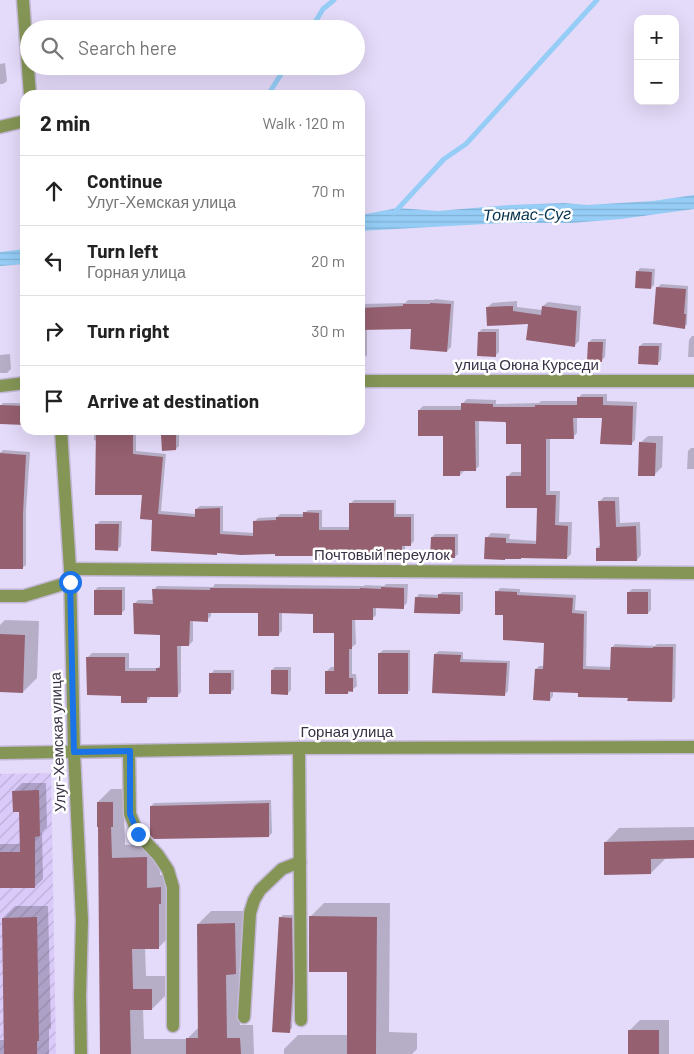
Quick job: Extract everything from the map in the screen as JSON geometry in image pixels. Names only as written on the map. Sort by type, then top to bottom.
[{"type":"street","points":[[23,0],[24,20]]},
{"type":"street","points":[[29,75],[30,90]]},
{"type":"street","points":[[0,127],[20,122]]},
{"type":"street","name":"улица Оюна Курседи","points":[[365,380],[694,381]]},
{"type":"street","points":[[0,386],[20,384]]},
{"type":"street","name":"Улуг-Хемская улица","points":[[61,435],[70,575],[74,752],[82,920],[81,1054]]},
{"type":"street","name":"Почтовый переулок","points":[[0,596],[24,596],[70,575],[694,573]]},
{"type":"street","points":[[299,748],[301,1020]]},
{"type":"street","name":"Горная улица","points":[[0,753],[299,748],[694,748]]},
{"type":"street","points":[[130,751],[130,814],[138,834],[158,855],[168,870],[173,888],[173,1026]]},
{"type":"street","points":[[244,1017],[250,912],[254,900],[260,890],[282,869],[300,862]]},
{"type":"shaded area","points":[[51,773],[56,1054],[0,1054],[0,774]]},
{"type":"water","name":"Тонмас-Суг","points":[[694,195],[694,209],[621,219],[571,223],[503,223],[365,231],[365,214],[398,208],[438,211],[509,205],[564,203],[587,205],[653,201]]},
{"type":"water","points":[[20,250],[20,264],[0,266],[0,252]]},
{"type":"building","points":[[636,271],[652,272],[651,289],[635,288]]},
{"type":"building","points":[[656,287],[686,289],[685,329],[653,324]]},
{"type":"building","points":[[403,304],[451,304],[447,352],[410,349],[411,329],[365,330],[365,308],[403,306]]},
{"type":"building","points":[[513,306],[513,311],[541,315],[542,306],[577,311],[575,347],[526,340],[528,324],[487,326],[486,307]]},
{"type":"building","points":[[478,332],[496,332],[496,357],[477,356]]},
{"type":"building","points":[[588,342],[603,342],[602,362],[587,361]]},
{"type":"building","points":[[639,346],[659,346],[658,365],[638,364]]},
{"type":"building","points":[[577,397],[603,397],[603,405],[633,406],[632,445],[600,444],[602,418],[573,418],[574,439],[546,439],[546,495],[556,495],[555,525],[568,526],[567,559],[484,559],[485,537],[506,538],[506,543],[536,544],[537,508],[506,508],[506,476],[521,476],[521,444],[506,444],[505,422],[475,421],[476,471],[460,471],[460,476],[443,476],[443,436],[418,436],[418,410],[461,410],[461,403],[493,404],[493,407],[577,405]]},
{"type":"building","points":[[0,405],[20,406],[20,425],[0,424]]},
{"type":"building","points":[[96,435],[133,435],[133,454],[163,457],[158,514],[195,517],[195,509],[220,508],[220,534],[253,536],[253,521],[276,520],[276,517],[303,517],[303,512],[319,513],[319,530],[349,530],[349,503],[394,503],[394,517],[411,517],[411,546],[402,546],[402,558],[217,553],[217,555],[151,551],[152,520],[140,519],[142,495],[95,495]]},
{"type":"building","points":[[161,435],[176,435],[176,450],[162,451]]},
{"type":"building","points":[[639,442],[656,443],[655,476],[638,476]]},
{"type":"building","points":[[0,453],[26,455],[23,569],[0,569]]},
{"type":"building","points":[[598,501],[615,501],[616,527],[636,526],[637,561],[596,561],[596,548],[600,548]]},
{"type":"building","points":[[95,524],[119,524],[118,551],[95,550]]},
{"type":"building","points":[[431,537],[455,537],[455,558],[430,558]]},
{"type":"building","points":[[381,587],[404,588],[404,609],[373,608],[373,620],[352,620],[349,678],[353,678],[353,692],[348,691],[348,694],[325,694],[325,671],[334,671],[334,633],[313,633],[313,614],[279,613],[279,636],[258,636],[258,613],[208,613],[208,622],[190,621],[189,646],[177,646],[178,697],[147,697],[147,703],[121,703],[121,696],[87,695],[86,657],[125,657],[125,671],[156,671],[156,668],[160,668],[160,635],[134,634],[133,603],[153,604],[152,589],[381,589]]},
{"type":"building","points":[[94,590],[122,590],[122,615],[94,615]]},
{"type":"building","points":[[495,591],[517,592],[517,595],[573,598],[572,613],[584,614],[583,669],[610,670],[611,647],[673,647],[672,702],[627,701],[628,698],[578,697],[578,693],[550,692],[550,701],[533,700],[535,669],[543,669],[544,643],[503,640],[503,615],[495,615]]},
{"type":"building","points":[[627,592],[648,592],[648,614],[627,614]]},
{"type":"building","points":[[438,594],[460,595],[460,614],[414,613],[415,597],[438,598]]},
{"type":"building","points":[[0,634],[25,635],[23,693],[0,692]]},
{"type":"building","points":[[378,653],[408,653],[408,694],[378,694]]},
{"type":"building","points":[[434,654],[461,655],[460,662],[507,663],[505,696],[432,693]]},
{"type":"building","points":[[271,670],[288,670],[288,695],[271,694]]},
{"type":"building","points":[[209,673],[231,673],[231,694],[209,694]]},
{"type":"building","points":[[39,790],[40,836],[35,837],[35,888],[0,888],[0,852],[20,852],[19,812],[13,812],[12,791]]},
{"type":"building","points":[[97,802],[113,802],[113,827],[111,827],[112,858],[147,857],[147,888],[161,887],[159,949],[132,949],[133,989],[152,989],[152,1010],[130,1010],[131,1054],[100,1054]]},
{"type":"building","points":[[269,803],[269,837],[154,839],[150,835],[150,806]]},
{"type":"building","points":[[694,840],[694,858],[651,859],[651,874],[604,875],[604,842]]},
{"type":"building","points":[[309,916],[377,917],[376,1054],[347,1054],[347,972],[309,972]]},
{"type":"building","points":[[37,917],[39,1041],[37,1041],[37,1054],[4,1054],[2,918]]},
{"type":"building","points":[[279,917],[292,918],[293,981],[290,1033],[272,1032]]},
{"type":"building","points":[[235,923],[236,974],[226,975],[227,1038],[240,1038],[241,1054],[186,1054],[186,1038],[198,1038],[197,924]]},
{"type":"building","points":[[628,1030],[659,1030],[659,1054],[628,1054]]},
{"type":"waterway","points":[[316,20],[323,9],[334,0]]},
{"type":"waterway","points":[[394,213],[444,159],[466,144],[597,0]]},
{"type":"waterway","points":[[271,90],[280,75]]},
{"type":"route","points":[[70,582],[74,752],[130,751],[130,814],[138,834]]}]
